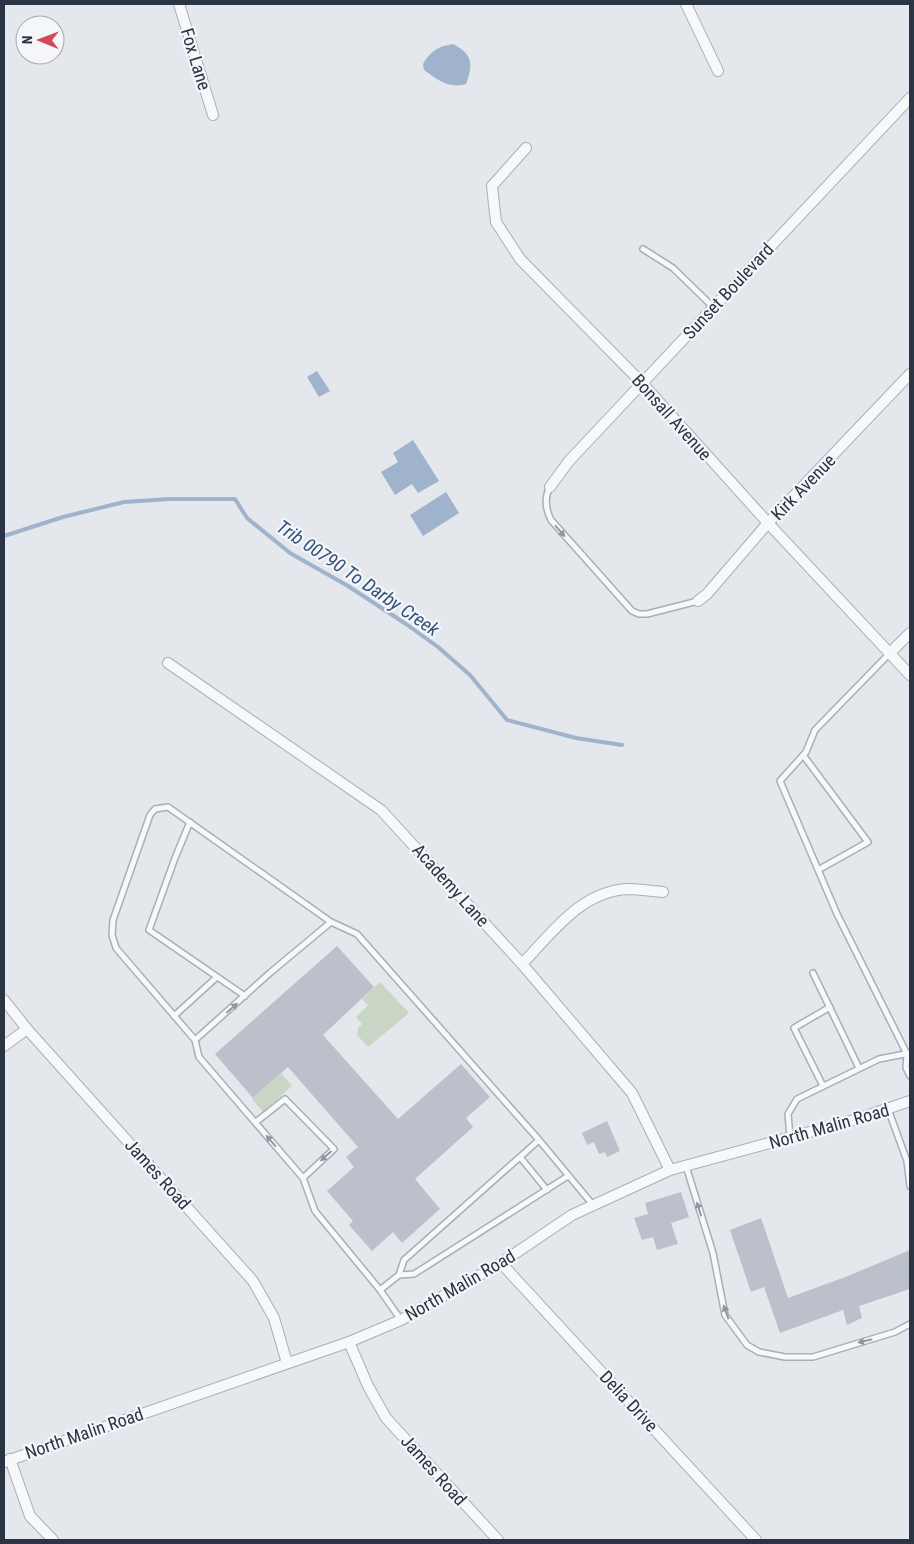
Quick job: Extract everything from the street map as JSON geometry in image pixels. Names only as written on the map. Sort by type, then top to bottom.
[{"type":"street","name":"Fox Lane","points":[[179,4],[214,115]]},
{"type":"street","points":[[686,4],[718,71]]},
{"type":"street","name":"Sunset Boulevard","points":[[550,487],[569,461],[910,98]]},
{"type":"street","name":"Bonsall Avenue","points":[[526,148],[492,186],[496,222],[520,259],[642,383],[768,523],[910,675]]},
{"type":"street","name":"Kirk Avenue","points":[[698,601],[708,594],[768,523],[910,374]]},
{"type":"street","points":[[890,652],[910,633]]},
{"type":"street","name":"Academy Lane","points":[[168,663],[381,810],[522,964],[632,1093],[670,1170]]},
{"type":"street","points":[[522,964],[576,908],[600,894],[627,889],[663,892]]},
{"type":"street","name":"James Road","points":[[4,1000],[27,1029],[254,1281],[274,1318],[287,1362]]},
{"type":"street","points":[[4,1046],[27,1029]]},
{"type":"street","name":"North Malin Road","points":[[7,1460],[349,1342],[401,1320],[501,1263],[572,1214],[670,1170],[888,1109],[910,1101]]},
{"type":"street","name":"Delia Drive","points":[[501,1263],[756,1540]]},
{"type":"street","name":"James Road","points":[[349,1342],[368,1386],[386,1418],[498,1540]]},
{"type":"street","points":[[7,1460],[30,1516],[53,1540]]},
{"type":"lane","points":[[643,249],[673,268],[713,307]]},
{"type":"lane","points":[[550,487],[546,495],[546,504],[551,520],[632,611],[639,614],[647,614],[698,601]]},
{"type":"lane","points":[[890,652],[815,730],[806,752],[780,781],[837,914],[909,1054],[906,1068],[910,1076]]},
{"type":"lane","points":[[803,755],[868,842],[818,870]]},
{"type":"lane","points":[[401,1320],[380,1290],[316,1211],[303,1178],[198,1056],[195,1040],[116,948],[112,935],[113,920],[150,815],[155,809],[168,807],[332,922],[357,934],[539,1140],[593,1205]]},
{"type":"lane","points":[[190,822],[149,930],[245,996]]},
{"type":"lane","points":[[195,1040],[271,972],[332,922]]},
{"type":"lane","points":[[813,973],[859,1068]]},
{"type":"lane","points":[[174,1016],[217,977]]},
{"type":"lane","points":[[823,1086],[794,1028],[830,1008]]},
{"type":"lane","points":[[790,1137],[788,1114],[797,1099],[878,1059],[909,1054]]},
{"type":"lane","points":[[256,1122],[285,1098],[334,1150],[303,1178]]},
{"type":"lane","points":[[888,1109],[909,1162],[910,1186]]},
{"type":"lane","points":[[380,1290],[399,1275],[404,1260],[539,1140]]},
{"type":"lane","points":[[520,1157],[547,1190]]},
{"type":"lane","points":[[686,1166],[713,1253],[726,1315],[747,1345],[759,1352],[785,1357],[813,1357],[895,1332],[910,1324]]},
{"type":"lane","points":[[399,1275],[414,1274],[568,1176]]},
{"type":"green space","points":[[380,982],[409,1013],[368,1047],[357,1035],[358,1028],[362,1024],[356,1017],[368,1005],[362,999]]},
{"type":"green space","points":[[281,1073],[292,1086],[263,1112],[252,1099]]},
{"type":"water","points":[[453,44],[464,52],[470,60],[470,70],[466,84],[449,84],[424,70],[423,64],[432,53],[439,48]]},
{"type":"water","points":[[317,371],[330,391],[319,397],[307,377]]},
{"type":"water","points":[[413,440],[439,481],[418,493],[412,484],[395,495],[381,472],[398,462],[393,453]]},
{"type":"water","points":[[446,492],[459,513],[423,536],[410,515]]},
{"type":"building","points":[[337,946],[374,987],[323,1035],[398,1119],[461,1064],[490,1097],[466,1118],[473,1127],[415,1179],[440,1209],[402,1243],[393,1232],[372,1251],[349,1225],[353,1221],[327,1191],[354,1167],[346,1157],[358,1147],[288,1067],[253,1098],[215,1054]]},
{"type":"building","points":[[607,1121],[620,1151],[607,1157],[605,1152],[599,1154],[594,1142],[587,1145],[582,1133]]},
{"type":"building","points":[[681,1192],[689,1217],[671,1223],[678,1244],[657,1250],[653,1237],[642,1240],[634,1218],[648,1214],[645,1203]]},
{"type":"building","points":[[761,1218],[788,1298],[910,1250],[910,1289],[859,1306],[862,1318],[847,1325],[843,1310],[780,1333],[764,1287],[751,1292],[730,1230]]},
{"type":"waterway","name":"Trib 00790 To Darby Creek","points":[[4,536],[63,517],[124,502],[170,499],[235,499],[247,518],[290,553],[348,586],[438,647],[470,675],[507,720],[576,738],[622,745]]}]
